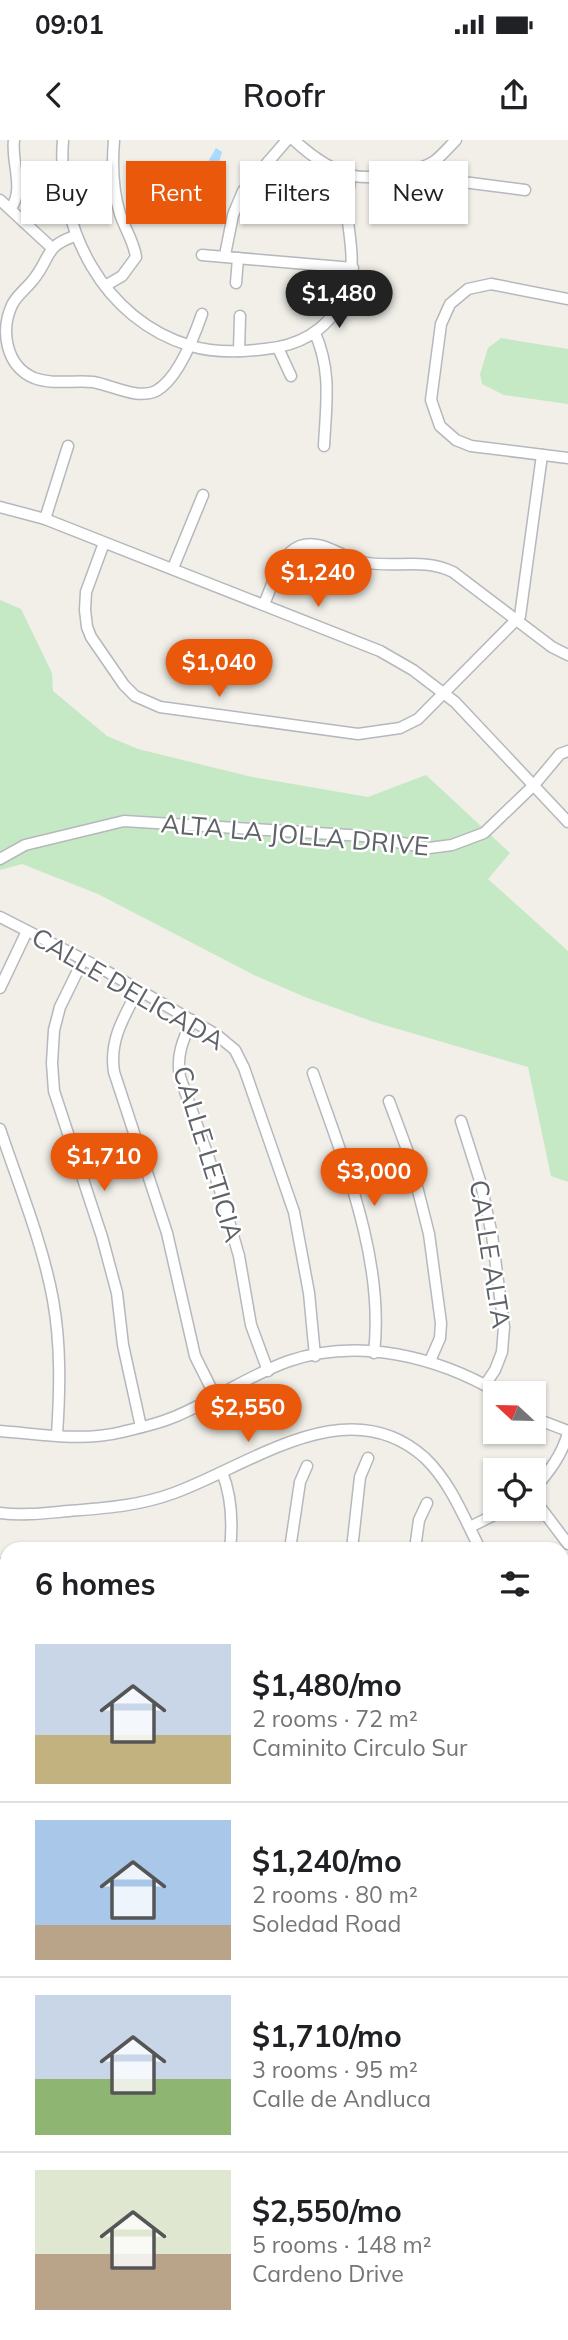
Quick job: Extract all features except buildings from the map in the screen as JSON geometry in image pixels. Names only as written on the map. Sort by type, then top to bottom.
[{"type":"street","points":[[11,208],[18,193],[12,149],[14,140]]},
{"type":"street","points":[[63,140],[65,189],[75,236],[89,264],[114,298],[143,323],[190,346],[239,351],[278,348],[315,333],[338,307],[353,268],[349,224]]},
{"type":"street","points":[[105,286],[122,276],[136,257],[115,191],[114,140]]},
{"type":"street","points":[[225,255],[233,215],[243,191],[287,140]]},
{"type":"street","points":[[294,140],[324,161]]},
{"type":"street","points":[[435,161],[456,140]]},
{"type":"street","points":[[468,183],[526,190]]},
{"type":"street","points":[[0,200],[52,248]]},
{"type":"street","points":[[75,236],[52,248],[34,279],[13,303],[6,318],[6,342],[19,368],[45,380],[96,383],[147,394],[158,390],[167,381],[190,346],[202,314]]},
{"type":"street","points":[[202,255],[353,268]]},
{"type":"street","points":[[236,283],[238,258]]},
{"type":"street","points":[[568,299],[491,284],[468,289],[450,304],[441,324],[431,400],[440,426],[456,440],[471,446],[568,458]]},
{"type":"street","points":[[239,351],[240,316]]},
{"type":"street","points":[[315,333],[324,353],[327,371],[324,446]]},
{"type":"street","points":[[278,348],[291,376]]},
{"type":"street","points":[[45,519],[68,446]]},
{"type":"street","points":[[104,543],[86,592],[87,626],[91,637],[124,685],[135,696],[160,707],[358,734],[400,729],[418,719],[444,694],[516,620],[523,608],[542,455]]},
{"type":"street","points":[[173,568],[203,495]]},
{"type":"street","points":[[0,507],[45,519],[380,651],[413,670],[444,694],[568,822]]},
{"type":"street","points":[[264,604],[284,558],[302,545],[316,544],[359,562],[386,566],[424,563],[439,565],[453,572],[552,647],[568,655]]},
{"type":"street","name":"ALTA LA JOLLA DRIVE","points":[[0,859],[25,845],[124,821],[364,836],[429,848],[452,845],[484,833],[534,785],[560,754],[568,751]]},
{"type":"street","name":"CALLE DELICADA","points":[[0,917],[192,1020],[230,1045],[244,1068],[294,1212],[309,1293],[314,1356]]},
{"type":"street","points":[[0,988],[27,931]]},
{"type":"street","points":[[83,960],[60,1007],[54,1030],[54,1091],[102,1237],[117,1293],[123,1345],[141,1427]]},
{"type":"street","points":[[138,990],[114,1040],[114,1072],[167,1233],[195,1356],[215,1396]]},
{"type":"street","name":"CALLE LETICIA","points":[[192,1020],[180,1045],[180,1077],[220,1190],[239,1256],[251,1325],[268,1371]]},
{"type":"street","points":[[313,1073],[353,1191],[365,1240],[372,1279],[376,1335],[374,1353]]},
{"type":"street","points":[[389,1101],[409,1154],[429,1234],[441,1323],[440,1338],[430,1362]]},
{"type":"street","name":"CALLE ALTA","points":[[461,1121],[481,1184],[492,1235],[504,1327],[502,1352],[488,1381]]},
{"type":"street","points":[[0,1129],[45,1268],[52,1298],[61,1375],[57,1435]]},
{"type":"street","points":[[0,1431],[76,1438],[119,1433],[174,1417],[290,1361],[347,1351],[400,1354],[430,1362],[483,1384]]},
{"type":"street","points":[[546,1423],[568,1432],[564,1446],[546,1475]]},
{"type":"street","points":[[0,1513],[35,1514],[130,1505],[173,1493],[317,1432],[343,1428],[371,1430],[394,1438],[427,1460],[445,1482],[477,1542]]},
{"type":"street","points":[[353,1542],[360,1477],[368,1458]]},
{"type":"street","points":[[291,1542],[300,1482],[307,1466]]},
{"type":"street","points":[[222,1472],[232,1517],[230,1542]]},
{"type":"street","points":[[416,1542],[419,1520],[427,1503]]},
{"type":"street","points":[[546,1515],[566,1542]]},
{"type":"street","points":[[470,1527],[483,1520]]},
{"type":"green space","points":[[501,338],[568,349],[568,404],[504,395],[482,384],[480,374],[488,348]]},
{"type":"green space","points":[[0,600],[21,609],[52,673],[53,691],[107,736],[138,749],[252,777],[368,797],[426,775],[510,853],[488,879],[568,951],[568,1182],[551,1176],[528,1067],[374,1022],[305,997],[254,975],[98,894],[22,864],[0,870]]},
{"type":"water","points":[[216,148],[222,152],[219,161],[208,161]]}]
